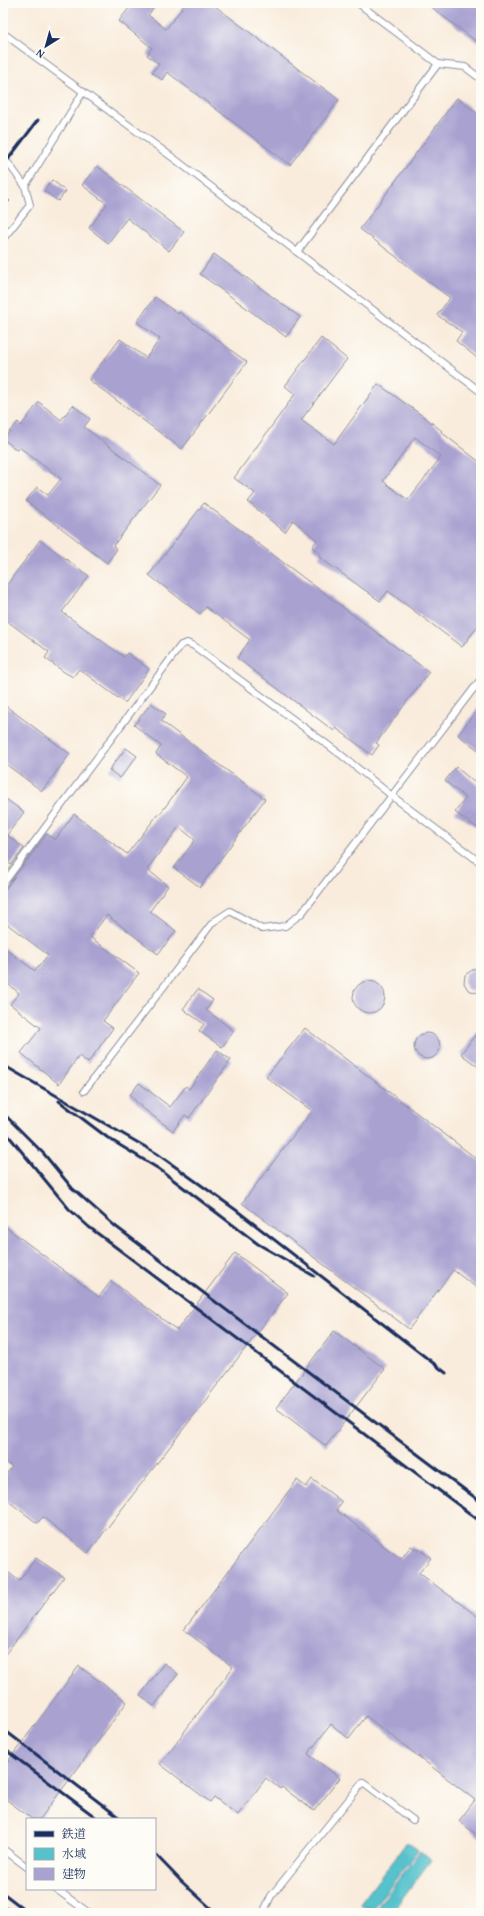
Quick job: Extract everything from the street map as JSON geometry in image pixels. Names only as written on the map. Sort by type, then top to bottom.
[{"type":"lane","points":[[358,3],[438,64],[465,67],[481,79]]},
{"type":"lane","points":[[3,33],[297,252],[481,392]]},
{"type":"lane","points":[[297,252],[438,64]]},
{"type":"lane","points":[[25,186],[83,92]]},
{"type":"lane","points":[[3,156],[25,186],[30,205],[3,239]]},
{"type":"lane","points":[[3,884],[181,645],[187,643],[194,646],[340,754],[392,796],[481,863]]},
{"type":"lane","points":[[84,1091],[213,922],[230,911],[262,929],[285,926],[302,913],[481,679]]},
{"type":"lane","points":[[263,1913],[271,1896],[363,1782],[413,1820]]},
{"type":"lane","points":[[3,1849],[26,1866]]},
{"type":"lane","points":[[57,1890],[89,1913]]},
{"type":"water","points":[[407,1842],[418,1850],[372,1910],[367,1907],[365,1908],[360,1904]]},
{"type":"water","points":[[420,1851],[431,1860],[391,1913],[373,1913]]},
{"type":"building","points":[[133,3],[158,3],[148,15],[166,29],[186,3],[211,3],[339,100],[290,165],[167,72],[162,80],[152,72],[159,64],[147,55],[152,48],[119,21]]},
{"type":"building","points":[[426,3],[481,3],[481,45]]},
{"type":"building","points":[[457,98],[481,116],[481,361],[456,341],[462,332],[437,315],[450,298],[360,229]]},
{"type":"building","points":[[97,166],[184,232],[169,251],[127,218],[108,243],[89,228],[107,204],[82,185]]},
{"type":"building","points":[[52,180],[66,191],[58,201],[44,191]]},
{"type":"building","points":[[214,254],[300,317],[286,337],[200,274]]},
{"type":"building","points":[[155,297],[178,314],[179,312],[247,362],[182,449],[89,380],[120,339],[146,358],[160,339],[137,322]]},
{"type":"building","points":[[321,338],[347,359],[301,420],[334,444],[378,384],[427,419],[442,431],[441,432],[481,463],[481,622],[462,647],[388,591],[380,601],[319,557],[321,554],[312,547],[317,540],[293,520],[285,532],[248,502],[255,493],[234,478],[295,394],[285,386]],"holes":[[[415,437],[441,457],[408,500],[383,481]]]},
{"type":"building","points":[[39,402],[61,420],[73,405],[90,419],[84,427],[160,485],[113,546],[117,549],[107,563],[26,501],[37,487],[48,495],[61,479],[19,447],[17,450],[3,439],[18,422],[21,426]]},
{"type":"building","points":[[204,503],[429,672],[376,743],[379,745],[372,755],[336,728],[334,731],[237,658],[250,640],[206,607],[200,614],[149,575]]},
{"type":"building","points":[[40,540],[89,576],[62,612],[124,657],[127,653],[149,669],[125,703],[79,669],[73,677],[64,672],[45,658],[49,652],[3,618],[3,590]]},
{"type":"building","points":[[151,703],[166,714],[161,721],[265,799],[200,887],[174,868],[195,840],[179,827],[147,869],[168,886],[150,911],[176,931],[158,954],[107,915],[90,937],[139,973],[103,1021],[113,1028],[88,1063],[79,1056],[59,1084],[21,1053],[41,1028],[10,1004],[19,993],[3,980],[3,947],[35,971],[48,955],[3,921],[3,892],[47,834],[55,840],[74,814],[127,854],[159,813],[160,814],[187,777],[156,754],[161,746],[134,725]]},
{"type":"building","points":[[3,704],[70,754],[42,791],[3,762]]},
{"type":"building","points":[[481,704],[481,752],[458,735]]},
{"type":"building","points":[[126,748],[137,756],[120,778],[109,770]]},
{"type":"building","points":[[456,767],[481,788],[481,831],[455,812],[466,798],[445,781]]},
{"type":"building","points":[[3,797],[24,812],[7,835],[24,848],[11,865],[3,859]]},
{"type":"building","points":[[475,968],[481,968],[481,994],[468,990],[464,983],[465,975]]},
{"type":"building","points":[[366,981],[372,981],[382,988],[385,997],[384,1003],[378,1010],[372,1013],[366,1013],[356,1006],[353,1000],[353,994],[360,984]]},
{"type":"building","points":[[198,989],[213,1000],[206,1010],[234,1031],[222,1047],[199,1031],[204,1024],[183,1009]]},
{"type":"building","points":[[481,1027],[481,1069],[461,1054]]},
{"type":"building","points":[[305,1028],[481,1162],[481,1291],[453,1270],[409,1329],[242,1203],[312,1111],[266,1077]]},
{"type":"building","points":[[427,1033],[436,1037],[440,1046],[436,1055],[427,1059],[418,1055],[414,1046],[418,1037]]},
{"type":"building","points":[[217,1050],[231,1060],[189,1118],[185,1115],[173,1131],[141,1107],[130,1095],[139,1083],[170,1107],[186,1086],[189,1089]]},
{"type":"building","points":[[3,1225],[99,1297],[111,1281],[177,1330],[235,1253],[288,1293],[88,1553],[43,1517],[37,1523],[3,1497],[3,1478],[12,1467],[3,1460]]},
{"type":"building","points":[[334,1331],[385,1369],[326,1446],[276,1408]]},
{"type":"building","points":[[312,1479],[342,1502],[336,1510],[401,1559],[411,1546],[418,1551],[419,1549],[431,1558],[419,1573],[481,1619],[481,1838],[459,1821],[475,1800],[366,1716],[349,1739],[331,1724],[308,1754],[340,1778],[314,1811],[282,1787],[280,1789],[266,1778],[238,1815],[214,1797],[210,1802],[160,1764],[233,1667],[184,1630],[297,1480],[306,1487]]},
{"type":"building","points":[[36,1558],[64,1577],[3,1657],[3,1568],[19,1581]]},
{"type":"building","points":[[164,1663],[178,1674],[154,1706],[140,1696]]},
{"type":"building","points":[[79,1666],[127,1702],[41,1818],[31,1818],[3,1797],[3,1768]]},
{"type":"railway","points":[[3,166],[38,120]]},
{"type":"railway","points":[[3,207],[8,201]]},
{"type":"railway","points":[[3,1065],[156,1153],[236,1210],[446,1373]]},
{"type":"railway","points":[[59,1101],[108,1138],[159,1169],[258,1244],[314,1276]]},
{"type":"railway","points":[[3,1113],[44,1154],[72,1188],[115,1226],[481,1502]]},
{"type":"railway","points":[[3,1129],[69,1209],[89,1227],[481,1522]]},
{"type":"railway","points":[[3,1729],[120,1818]]},
{"type":"railway","points":[[3,1748],[97,1818]]},
{"type":"railway","points":[[156,1855],[181,1881],[216,1913]]},
{"type":"railway","points":[[3,1893],[29,1913]]},
{"type":"railway","points":[[3,1906],[13,1913]]}]
